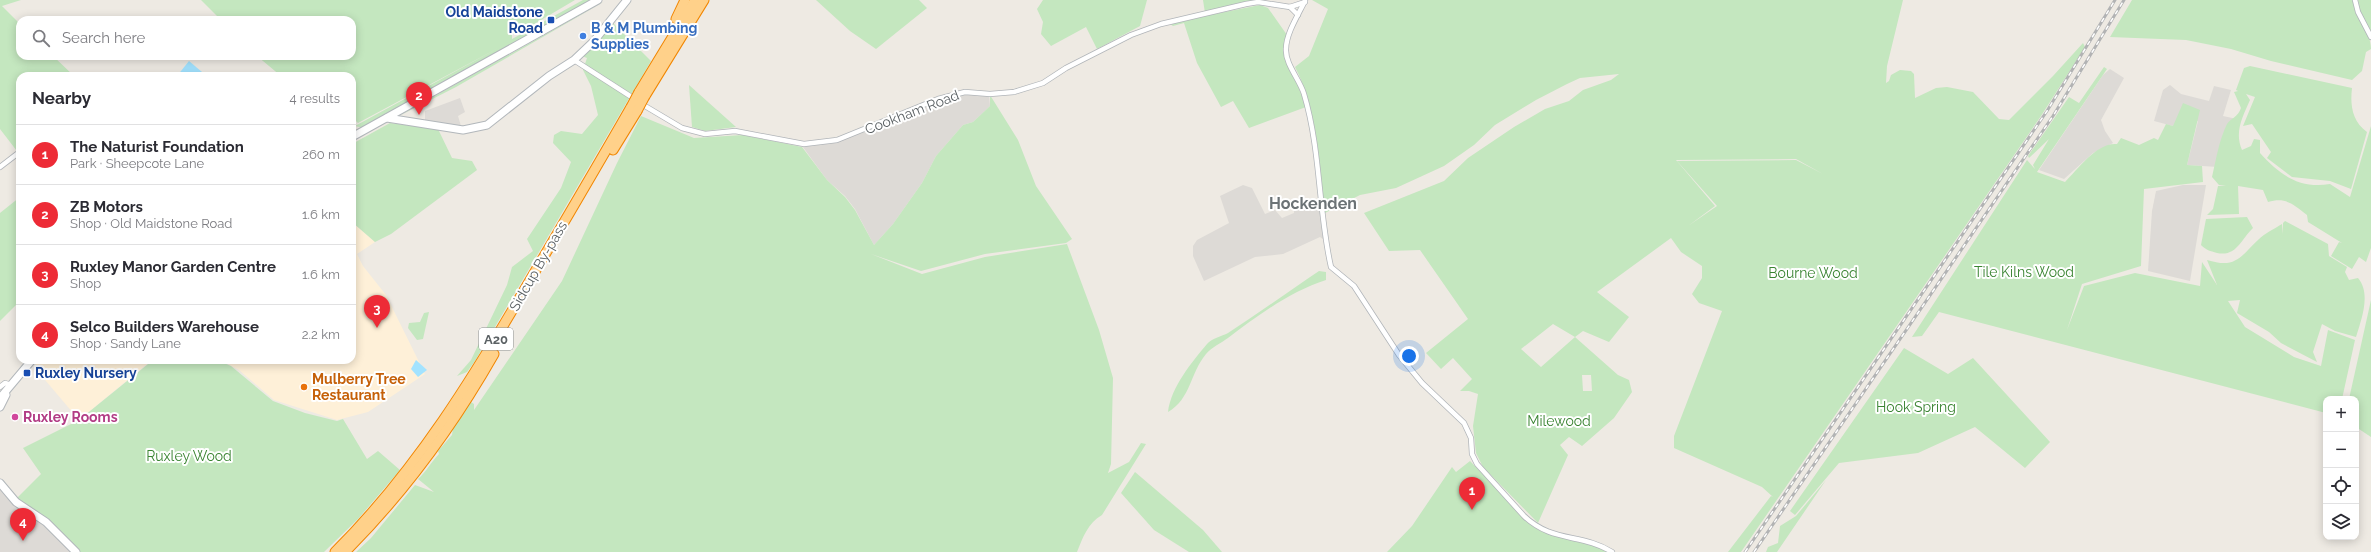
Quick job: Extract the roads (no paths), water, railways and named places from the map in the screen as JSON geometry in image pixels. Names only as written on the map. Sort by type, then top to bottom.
[{"type":"highway","points":[[646,79],[686,0]]},
{"type":"highway","name":"A20","points":[[642,94],[646,79],[695,0]]},
{"type":"highway","name":"A20","points":[[634,109],[642,94],[704,0]]},
{"type":"highway","name":"Sidcup By-pass","points":[[335,552],[392,491],[421,454],[486,355],[634,109]]},
{"type":"highway","name":"Sidcup By-pass","points":[[345,552],[397,496],[456,415],[493,357],[634,109]]},
{"type":"street","points":[[356,135],[598,0]]},
{"type":"street","points":[[387,118],[463,130],[480,128],[494,121],[549,76],[574,60],[594,41],[627,0]]},
{"type":"street","points":[[2355,0],[2358,12],[2371,37]]},
{"type":"street","points":[[1298,15],[1290,8],[1306,1]]},
{"type":"street","points":[[1306,1],[1298,15],[1289,37],[1286,56],[1302,86],[1307,105],[1314,142],[1330,267],[1354,286],[1399,355],[1422,383],[1464,423],[1471,438],[1472,454],[1477,464],[1531,523],[1552,534],[1599,544],[1612,552]]},
{"type":"street","name":"Cookham Road","points":[[645,106],[682,128],[705,134],[736,131],[804,144],[836,140],[938,99],[965,92],[990,94],[1014,92],[1043,83],[1066,68],[1098,51],[1131,35],[1161,24],[1258,2],[1290,8]]},
{"type":"street","points":[[574,60],[630,96]]},
{"type":"street","points":[[0,167],[16,154]]},
{"type":"street","points":[[0,398],[29,364]]},
{"type":"street","points":[[0,387],[5,382],[9,388]]},
{"type":"street","points":[[0,407],[9,388]]},
{"type":"street","points":[[0,483],[16,502],[46,522],[76,552]]},
{"type":"water","points":[[189,61],[202,72],[180,72]]},
{"type":"water","points":[[416,360],[427,370],[418,377],[411,369]]},
{"type":"railway","points":[[1745,552],[2047,111],[2115,0]]},
{"type":"railway","points":[[1754,552],[2053,116],[2124,0]]},
{"type":"place","name":"Old Maidstone Road","points":[[551,20]]},
{"type":"place","name":"B & M Plumbing Supplies","points":[[583,36]]},
{"type":"place","name":"ZB Motors","points":[[419,115]]},
{"type":"place","name":"Ruxley Manor Garden Centre","points":[[377,328]]},
{"type":"place","name":"Ruxley Nursery","points":[[27,373]]},
{"type":"place","name":"Mulberry Tree Restaurant","points":[[304,387]]},
{"type":"place","name":"Ruxley Rooms","points":[[15,417]]},
{"type":"place","name":"The Naturist Foundation","points":[[1472,510]]},
{"type":"place","name":"Selco Builders Warehouse","points":[[23,541]]},
{"type":"district","name":"Hockenden","points":[[1313,203]]},
{"type":"park label","name":"Tile Kilns Wood","points":[[2024,272]]},
{"type":"park label","name":"Bourne Wood","points":[[1813,273]]},
{"type":"park label","name":"Hook Spring","points":[[1916,407]]},
{"type":"park label","name":"Milewood","points":[[1559,421]]},
{"type":"park label","name":"Ruxley Wood","points":[[189,456]]}]
